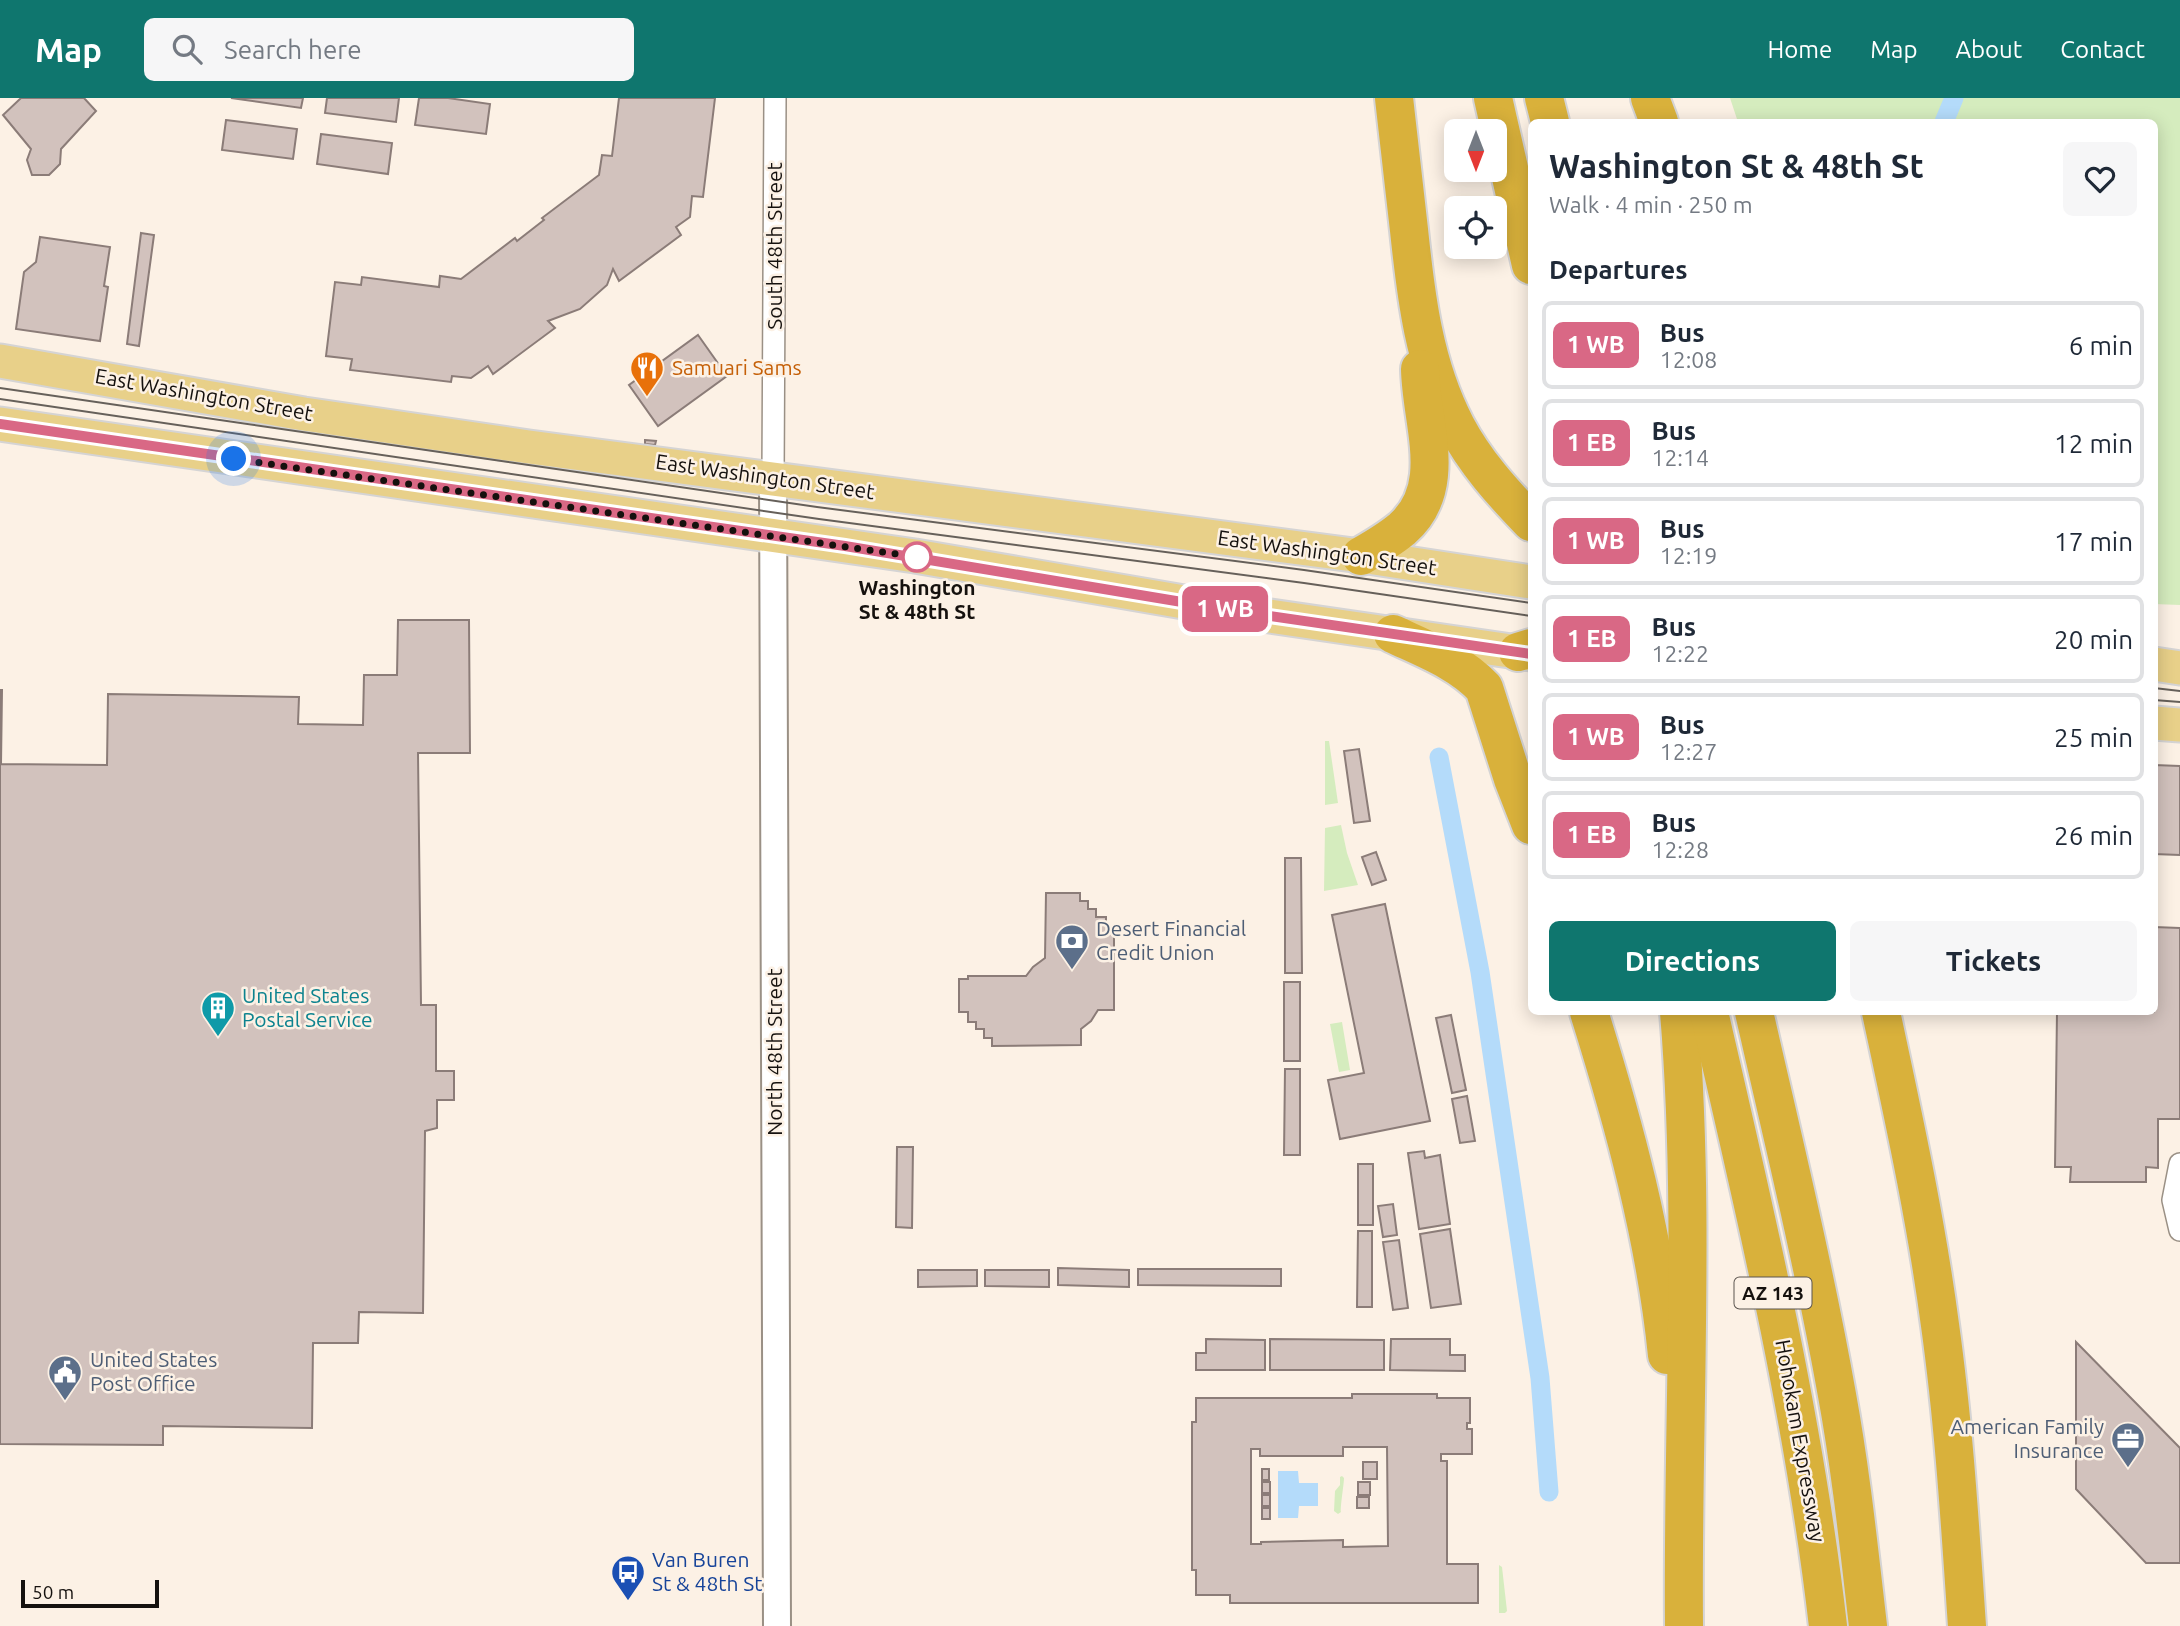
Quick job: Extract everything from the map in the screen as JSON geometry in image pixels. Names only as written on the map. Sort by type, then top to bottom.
[{"type":"highway","points":[[1361,556],[1395,534],[1413,518],[1426,497],[1430,473],[1421,391],[1420,318],[1394,98]]},
{"type":"highway","points":[[1493,98],[1528,252]]},
{"type":"highway","points":[[1544,98],[1549,119]]},
{"type":"highway","points":[[1650,98],[1658,119]]},
{"type":"highway","points":[[1420,318],[1432,366],[1455,424],[1483,468],[1528,519]]},
{"type":"highway","points":[[1393,634],[1450,662],[1476,679],[1484,688],[1528,817]]},
{"type":"highway","points":[[1590,1015],[1633,1164],[1660,1293],[1669,1370],[1684,1573]]},
{"type":"highway","points":[[1679,1015],[1689,1205],[1684,1626]]},
{"type":"highway","name":"Hohokam Expressway","points":[[1710,1015],[1777,1315],[1802,1448],[1823,1577],[1828,1626]]},
{"type":"highway","name":"Hohokam Expressway","points":[[1755,1015],[1821,1311],[1872,1578]]},
{"type":"highway","points":[[1882,1015],[1940,1322],[1953,1434],[1967,1626]]},
{"type":"highway","points":[[1868,1626],[1872,1578]]},
{"type":"highway","points":[[1872,1578],[1889,1626]]},
{"type":"main road","name":"East Washington Street","points":[[0,361],[110,378],[304,414],[528,447],[1361,556],[1528,582]]},
{"type":"main road","points":[[0,424],[772,535],[926,558],[1254,614],[1527,651]]},
{"type":"main road","points":[[2158,665],[2180,668]]},
{"type":"main road","points":[[2158,723],[2180,725]]},
{"type":"street","name":"South 48th Street","points":[[773,478],[775,98]]},
{"type":"street","name":"North 48th Street","points":[[773,478],[777,1626]]},
{"type":"street","points":[[2180,1164],[2173,1200],[2180,1230]]},
{"type":"green space","points":[[1730,98],[2180,98],[2180,605],[2158,604],[2158,119],[1737,119]]},
{"type":"green space","points":[[1325,741],[1329,741],[1338,803],[1325,805]]},
{"type":"green space","points":[[1341,825],[1358,885],[1324,891],[1325,828]]},
{"type":"green space","points":[[1342,1022],[1350,1070],[1339,1072],[1330,1024]]},
{"type":"green space","points":[[1342,1476],[1341,1512],[1338,1514],[1334,1511],[1335,1491]]},
{"type":"green space","points":[[1499,1565],[1502,1567],[1507,1611],[1505,1613],[1499,1613]]},
{"type":"water","points":[[1278,1471],[1298,1471],[1299,1483],[1318,1483],[1318,1506],[1299,1506],[1298,1518],[1278,1518]]},
{"type":"building","points":[[21,98],[84,98],[96,111],[61,149],[60,164],[49,175],[32,175],[27,160],[31,149],[3,115]]},
{"type":"building","points":[[231,98],[303,98],[301,108]]},
{"type":"building","points":[[327,98],[399,98],[396,122],[325,113]]},
{"type":"building","points":[[419,98],[448,98],[490,104],[486,134],[415,125]]},
{"type":"building","points":[[619,98],[715,98],[703,197],[692,196],[690,217],[676,227],[681,235],[619,281],[613,269],[607,285],[580,309],[548,321],[555,328],[493,374],[488,366],[471,378],[452,376],[451,382],[350,370],[352,359],[326,356],[335,282],[361,285],[362,277],[439,287],[440,276],[461,279],[515,238],[517,241],[544,220],[542,218],[599,175],[602,155],[612,156]]},
{"type":"building","points":[[226,120],[297,129],[293,159],[222,150]]},
{"type":"building","points":[[321,134],[392,143],[388,174],[317,164]]},
{"type":"building","points":[[141,233],[154,235],[139,346],[127,344]]},
{"type":"building","points":[[40,237],[110,247],[104,286],[108,287],[100,341],[16,329],[24,272],[36,262]]},
{"type":"building","points":[[698,335],[727,376],[658,426],[629,385]]},
{"type":"building","points":[[645,440],[656,441],[655,445],[645,444]]},
{"type":"building","name":"United States Postal Service","points":[[398,620],[469,620],[470,753],[418,753],[421,1005],[436,1005],[436,1071],[454,1071],[454,1100],[437,1100],[437,1128],[425,1131],[423,1313],[359,1312],[358,1343],[313,1343],[312,1428],[163,1426],[163,1445],[0,1444],[0,690],[1,764],[107,765],[108,694],[299,697],[298,724],[363,725],[364,675],[397,675]]},
{"type":"building","points":[[1359,749],[1370,821],[1354,823],[1344,751]]},
{"type":"building","points":[[2158,765],[2180,766],[2180,855],[2158,854]]},
{"type":"building","points":[[1376,852],[1386,880],[1372,885],[1362,857]]},
{"type":"building","points":[[1285,858],[1301,858],[1302,973],[1285,973]]},
{"type":"building","name":"Desert Financial Credit Union","points":[[1046,893],[1080,893],[1080,901],[1088,901],[1088,909],[1096,909],[1096,917],[1106,917],[1106,927],[1114,927],[1114,1010],[1098,1010],[1091,1021],[1081,1029],[1081,1045],[992,1046],[992,1038],[984,1038],[984,1029],[976,1029],[976,1022],[968,1022],[968,1012],[959,1012],[959,979],[968,979],[968,976],[1026,976],[1045,958]]},
{"type":"building","points":[[1385,904],[1430,1121],[1340,1139],[1328,1080],[1364,1073],[1332,915]]},
{"type":"building","points":[[2158,927],[2180,928],[2180,1119],[2158,1119],[2158,1168],[2146,1167],[2146,1182],[2070,1182],[2071,1167],[2055,1167],[2057,1015],[2158,1015]]},
{"type":"building","points":[[1284,982],[1300,982],[1300,1061],[1284,1061]]},
{"type":"building","points":[[1451,1015],[1466,1090],[1452,1093],[1436,1018]]},
{"type":"building","points":[[1285,1069],[1300,1069],[1300,1155],[1284,1155]]},
{"type":"building","points":[[1467,1096],[1475,1141],[1460,1143],[1452,1099]]},
{"type":"building","points":[[897,1147],[913,1147],[912,1228],[896,1227]]},
{"type":"building","points":[[1424,1151],[1425,1158],[1440,1155],[1450,1224],[1419,1229],[1408,1153]]},
{"type":"building","points":[[1358,1164],[1373,1164],[1373,1225],[1358,1225]]},
{"type":"building","points":[[1393,1204],[1397,1235],[1383,1237],[1378,1206]]},
{"type":"building","points":[[1450,1229],[1461,1304],[1431,1308],[1420,1234]]},
{"type":"building","points":[[1358,1231],[1372,1231],[1372,1307],[1357,1307]]},
{"type":"building","points":[[1399,1240],[1408,1308],[1393,1310],[1383,1242]]},
{"type":"building","points":[[1058,1268],[1129,1270],[1129,1287],[1058,1285]]},
{"type":"building","points":[[1138,1269],[1281,1269],[1281,1286],[1138,1285]]},
{"type":"building","points":[[918,1270],[977,1270],[977,1286],[918,1287]]},
{"type":"building","points":[[985,1270],[1049,1270],[1049,1287],[985,1286]]},
{"type":"building","points":[[1206,1339],[1265,1340],[1265,1370],[1196,1370],[1196,1353],[1206,1353]]},
{"type":"building","points":[[1270,1339],[1384,1340],[1384,1370],[1270,1370]]},
{"type":"building","points":[[1391,1339],[1450,1339],[1450,1355],[1465,1355],[1465,1371],[1390,1370]]},
{"type":"building","name":"American Family Insurance","points":[[2076,1342],[2180,1448],[2180,1563],[2146,1563],[2076,1489]]},
{"type":"building","points":[[1352,1394],[1437,1394],[1437,1398],[1470,1398],[1470,1423],[1467,1423],[1467,1429],[1472,1429],[1472,1454],[1441,1454],[1441,1461],[1447,1461],[1447,1564],[1478,1564],[1478,1603],[1230,1603],[1230,1595],[1196,1595],[1196,1570],[1192,1570],[1192,1422],[1196,1422],[1196,1398],[1352,1398]],"holes":[[[1343,1447],[1387,1447],[1388,1546],[1343,1547],[1343,1540],[1251,1544],[1251,1449],[1260,1449],[1260,1456],[1343,1456]]]},
{"type":"building","points":[[1363,1462],[1377,1462],[1377,1479],[1363,1479]]},
{"type":"building","points":[[1262,1469],[1269,1469],[1269,1480],[1262,1480]]},
{"type":"building","points":[[1262,1482],[1270,1482],[1270,1493],[1262,1493]]},
{"type":"building","points":[[1358,1482],[1370,1482],[1370,1495],[1358,1495]]},
{"type":"building","points":[[1262,1495],[1270,1495],[1270,1506],[1262,1506]]},
{"type":"building","points":[[1357,1497],[1369,1497],[1369,1508],[1357,1508]]},
{"type":"building","points":[[1262,1508],[1270,1508],[1270,1519],[1262,1519]]},
{"type":"waterway","points":[[1945,119],[1954,98]]},
{"type":"waterway","points":[[1439,757],[1480,972],[1540,1378],[1549,1492]]},
{"type":"tram line","points":[[0,388],[817,507],[1304,570],[1528,603]]},
{"type":"tram line","points":[[0,399],[819,519],[1528,616]]},
{"type":"tram line","points":[[2158,688],[2180,691]]},
{"type":"tram line","points":[[2158,700],[2180,702]]},
{"type":"bus line","points":[[0,424],[845,546],[1242,612],[1528,654]]},
{"type":"place","name":"Samuari Sams","points":[[647,398]]},
{"type":"place","name":"Washington St & 48th St","points":[[917,557]]},
{"type":"place","name":"Desert Financial Credit Union","points":[[1072,971]]},
{"type":"place","name":"United States Postal Service","points":[[218,1038]]},
{"type":"place","name":"United States Post Office","points":[[65,1402]]},
{"type":"place","name":"American Family Insurance","points":[[2128,1469]]},
{"type":"place","name":"Van Buren St & 48th St","points":[[628,1602]]},
{"type":"route","points":[[234,459],[917,557]]}]
